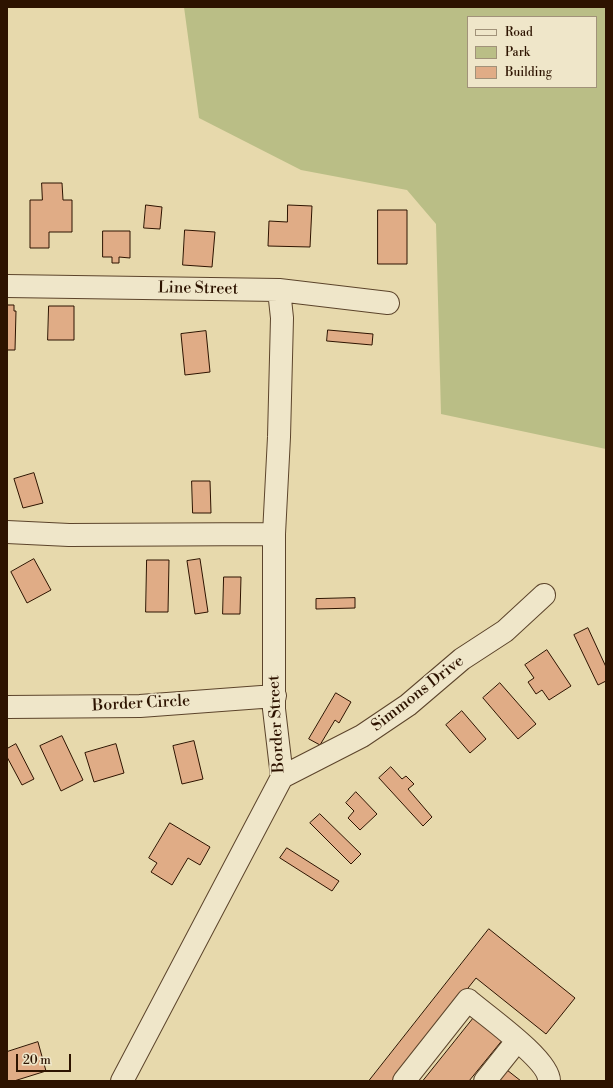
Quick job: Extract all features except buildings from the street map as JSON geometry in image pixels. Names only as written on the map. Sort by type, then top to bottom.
[{"type":"street","name":"Line Street","points":[[7,286],[280,290],[388,303]]},
{"type":"street","name":"Border Street","points":[[122,1081],[282,777],[274,696],[274,534],[282,318],[280,290]]},
{"type":"street","points":[[7,532],[69,535],[274,534]]},
{"type":"street","name":"Simmons Drive","points":[[282,777],[362,736],[408,705],[462,659],[505,631],[544,595]]},
{"type":"street","name":"Border Circle","points":[[7,707],[140,706],[274,696]]},
{"type":"street","points":[[404,1081],[468,1000],[535,1055],[549,1076],[549,1081]]},
{"type":"street","points":[[485,1081],[517,1041]]},
{"type":"green space","points":[[184,7],[606,7],[606,449],[441,414],[436,224],[407,190],[301,170],[199,118]]}]
